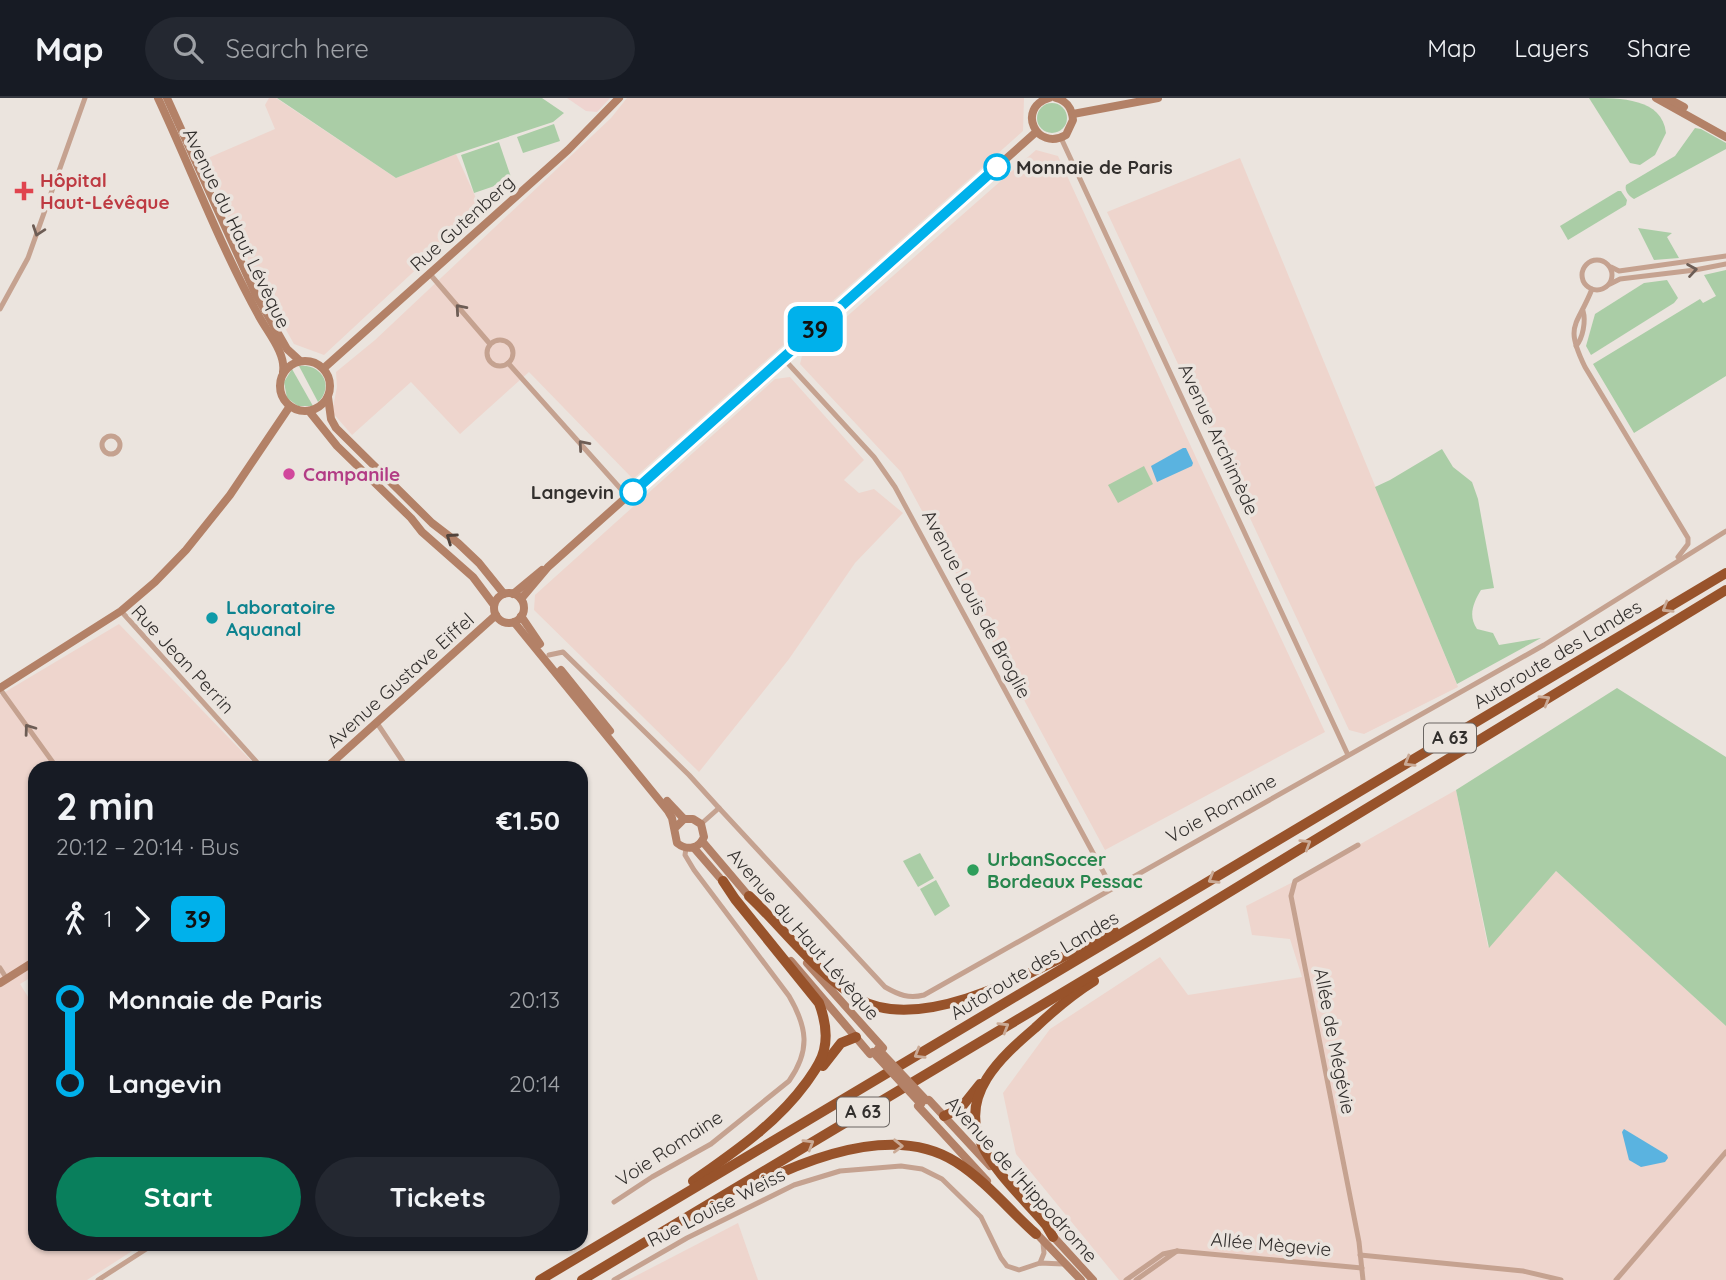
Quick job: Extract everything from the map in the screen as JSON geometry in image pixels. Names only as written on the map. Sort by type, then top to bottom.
[{"type":"highway","name":"Autoroute des Landes","points":[[540,1280],[1726,573]]},
{"type":"highway","name":"Autoroute des Landes","points":[[586,1278],[1144,944],[1726,590]]},
{"type":"highway","points":[[723,881],[735,900],[810,991],[825,1019],[826,1040],[818,1065],[792,1102]]},
{"type":"highway","points":[[749,896],[824,973],[844,989],[877,1007],[904,1011],[944,1006],[971,997],[1174,903]]},
{"type":"highway","points":[[942,1114],[960,1109],[992,1068],[1049,1015],[1144,944]]},
{"type":"highway","points":[[588,1246],[693,1181],[751,1139],[816,1077],[841,1043],[858,1040]]},
{"type":"highway","points":[[992,1068],[982,1087],[975,1111],[977,1134],[988,1156],[1046,1225],[1044,1237]]},
{"type":"highway","points":[[586,1278],[718,1204],[803,1162],[879,1146],[917,1147],[939,1153],[957,1163],[1044,1237]]},
{"type":"highway","points":[[534,1280],[581,1251]]},
{"type":"main road","name":"Avenue du Haut Lévèque","points":[[158,98],[236,271],[275,344],[284,365],[284,372]]},
{"type":"main road","name":"Avenue du Haut Lévèque","points":[[167,98],[256,295],[288,349],[300,361]]},
{"type":"main road","name":"Rue Gutenberg","points":[[324,368],[568,150],[619,98]]},
{"type":"main road","points":[[1049,98],[1037,100],[1032,114],[1036,132],[1048,139],[1060,138],[1070,131],[1073,114],[1065,102],[1056,98]]},
{"type":"main road","points":[[1073,114],[1158,98]]},
{"type":"main road","points":[[1656,98],[1726,137]]},
{"type":"main road","points":[[1670,99],[1726,131]]},
{"type":"main road","points":[[494,605],[513,596],[535,574],[548,567],[1036,132]]},
{"type":"main road","points":[[309,411],[337,446],[411,517],[422,532],[474,577],[502,621],[514,622],[522,616],[524,608],[513,596],[465,549],[432,523],[343,436],[331,419],[328,397],[330,382],[324,368],[317,363],[300,361],[284,372],[279,383],[280,392],[290,406],[299,411],[318,408],[328,397]]},
{"type":"main road","points":[[121,611],[155,582],[186,550],[230,495],[290,406]]},
{"type":"main road","name":"Rue Jean Perrin","points":[[0,688],[121,611]]},
{"type":"main road","name":"Avenue Gustave Eiffel","points":[[334,761],[496,615]]},
{"type":"main road","points":[[514,622],[668,811],[675,828],[675,839],[690,848],[702,841],[704,832],[701,824],[694,819],[684,819],[673,809],[549,655],[522,616]]},
{"type":"main road","points":[[675,828],[684,819]]},
{"type":"main road","name":"Avenue du Haut Lévèque","points":[[702,841],[876,1051]]},
{"type":"main road","name":"Avenue du Haut Lévèque","points":[[690,848],[723,881],[858,1040],[876,1051]]},
{"type":"main road","points":[[3,981],[28,965]]},
{"type":"main road","points":[[876,1051],[923,1102]]},
{"type":"main road","points":[[876,1051],[923,1102]]},
{"type":"main road","name":"Avenue de l'Hippodrome","points":[[923,1102],[942,1114],[1081,1280]]},
{"type":"main road","name":"Avenue de l'Hippodrome","points":[[923,1102],[1044,1237],[1093,1280]]},
{"type":"street","points":[[0,309],[28,258],[85,98]]},
{"type":"street","points":[[1661,98],[1667,101],[1670,99]]},
{"type":"street","name":"Avenue Archimède","points":[[1060,138],[1348,755]]},
{"type":"street","points":[[1592,289],[1583,278],[1586,264],[1599,260],[1619,271],[1726,256]]},
{"type":"street","points":[[1592,289],[1602,289],[1620,279],[1726,264]]},
{"type":"street","points":[[1610,284],[1613,276],[1611,267]]},
{"type":"street","points":[[429,273],[490,344]]},
{"type":"street","points":[[1592,289],[1583,310],[1585,319],[1581,339],[1576,346],[1585,367],[1688,538],[1688,544],[1675,561]]},
{"type":"street","points":[[490,344],[502,340],[509,344],[513,352],[508,363]]},
{"type":"street","points":[[490,344],[487,352],[489,361],[496,365],[508,363]]},
{"type":"street","name":"Avenue Louis de Broglie","points":[[783,358],[874,457],[895,487],[1112,888]]},
{"type":"street","points":[[508,363],[628,497]]},
{"type":"street","name":"Voie Romaine","points":[[549,655],[564,652],[689,775],[886,987],[906,997],[925,995],[1544,645],[1726,531]]},
{"type":"street","name":"Rue Jean Perrin","points":[[121,611],[256,761]]},
{"type":"street","points":[[0,688],[52,761]]},
{"type":"street","points":[[377,723],[402,761]]},
{"type":"street","points":[[701,824],[719,808]]},
{"type":"street","name":"Allée de Mégévie","points":[[1359,845],[1295,881],[1291,896],[1363,1280]]},
{"type":"street","name":"Voie Romaine","points":[[614,1202],[711,1144],[789,1081],[796,1072],[804,1049],[803,1025],[795,1005],[694,870],[686,858],[690,848]]},
{"type":"street","points":[[0,968],[3,981]]},
{"type":"street","points":[[1616,1280],[1726,1152]]},
{"type":"street","name":"Rue Louise Weiss","points":[[614,1280],[687,1238],[794,1185],[840,1171],[901,1166],[922,1169],[942,1179],[983,1221],[1007,1266],[1019,1270],[1040,1263],[1067,1264]]},
{"type":"street","points":[[1040,1263],[1044,1253],[1044,1237]]},
{"type":"street","points":[[98,1280],[143,1251]]},
{"type":"street","points":[[1126,1280],[1163,1254],[1177,1251]]},
{"type":"street","points":[[1136,1280],[1177,1251]]},
{"type":"street","name":"Allée Mègevie","points":[[1177,1251],[1362,1268]]},
{"type":"street","points":[[1360,1255],[1523,1271],[1562,1280]]},
{"type":"shaded area","points":[[269,98],[276,98],[396,178],[456,154],[481,209],[324,355],[294,344],[259,282],[201,161],[275,129],[265,105]]},
{"type":"shaded area","points":[[567,98],[610,98],[597,112],[586,111]]},
{"type":"shaded area","points":[[627,98],[1024,98],[1023,131],[633,479],[529,372],[460,434],[411,382],[352,435],[332,412],[337,387],[336,372],[375,340],[611,118]]},
{"type":"shaded area","points":[[1036,150],[1058,156],[1325,732],[1105,850],[901,472],[800,364],[802,356]]},
{"type":"shaded area","points":[[1240,158],[1458,687],[1364,734],[1349,730],[1107,212]]},
{"type":"shaded area","points":[[790,377],[864,460],[844,480],[859,493],[874,489],[903,513],[855,563],[789,659],[699,772],[534,610],[535,595],[775,379]]},
{"type":"shaded area","points":[[119,624],[251,761],[28,761],[28,979],[20,984],[28,997],[28,1251],[132,1251],[87,1280],[0,1280],[0,695]]},
{"type":"shaded area","points":[[1456,790],[1488,947],[1556,871],[1726,1026],[1726,1280],[1119,1280],[1016,1154],[1003,1093],[1050,1029],[1160,957],[1188,995],[1302,977],[1290,939],[1252,935],[1246,906]]},
{"type":"shaded area","points":[[738,1223],[758,1280],[628,1280]]},
{"type":"green space","points":[[277,98],[542,98],[564,113],[553,122],[456,154],[396,178]]},
{"type":"green space","points":[[1589,98],[1638,102],[1657,113],[1663,121],[1666,133],[1655,155],[1640,165],[1630,163]]},
{"type":"green space","points":[[1052,103],[1063,107],[1067,118],[1063,129],[1052,133],[1041,129],[1037,118],[1041,107]]},
{"type":"green space","points":[[554,124],[560,141],[523,153],[517,137]]},
{"type":"green space","points":[[1695,128],[1726,143],[1726,149],[1634,199],[1631,197],[1626,185],[1675,156]]},
{"type":"green space","points":[[499,142],[512,180],[474,193],[461,155]]},
{"type":"green space","points":[[1621,191],[1627,200],[1626,205],[1568,240],[1560,226]]},
{"type":"green space","points":[[1638,228],[1672,233],[1667,237],[1679,258],[1654,260]]},
{"type":"green space","points":[[1726,270],[1726,376],[1634,433],[1593,364],[1700,299],[1703,303],[1716,296],[1704,275]]},
{"type":"green space","points":[[1667,280],[1678,298],[1674,303],[1591,355],[1586,346],[1595,314],[1644,283]]},
{"type":"green space","points":[[299,366],[314,368],[323,377],[325,389],[318,402]]},
{"type":"green space","points":[[292,369],[313,406],[298,406],[287,398],[284,382]]},
{"type":"green space","points":[[1442,449],[1453,467],[1472,482],[1478,499],[1494,588],[1481,590],[1478,595],[1473,610],[1474,624],[1477,629],[1493,633],[1499,645],[1541,638],[1457,684],[1375,487]]},
{"type":"green space","points":[[1144,466],[1153,484],[1118,503],[1108,485]]},
{"type":"green space","points":[[1617,688],[1726,757],[1726,1026],[1556,871],[1489,948],[1456,790]]},
{"type":"green space","points":[[920,853],[934,878],[918,887],[903,861]]},
{"type":"green space","points":[[936,880],[950,906],[935,916],[920,889]]},
{"type":"water","points":[[1186,448],[1192,466],[1157,482],[1151,466]]},
{"type":"water","points":[[1624,1129],[1668,1158],[1665,1162],[1641,1167],[1629,1160],[1622,1132]]},
{"type":"bus line","name":"39","points":[[633,492],[997,167]]},
{"type":"place","name":"Monnaie de Paris","points":[[997,167]]},
{"type":"place","name":"Hôpital Haut-Lévêque","points":[[24,191]]},
{"type":"place","name":"Campanile","points":[[289,474]]},
{"type":"place","name":"Langevin","points":[[633,492]]},
{"type":"place","name":"Laboratoire Aquanal","points":[[212,618]]},
{"type":"place","name":"UrbanSoccer Bordeaux Pessac","points":[[973,870]]}]
